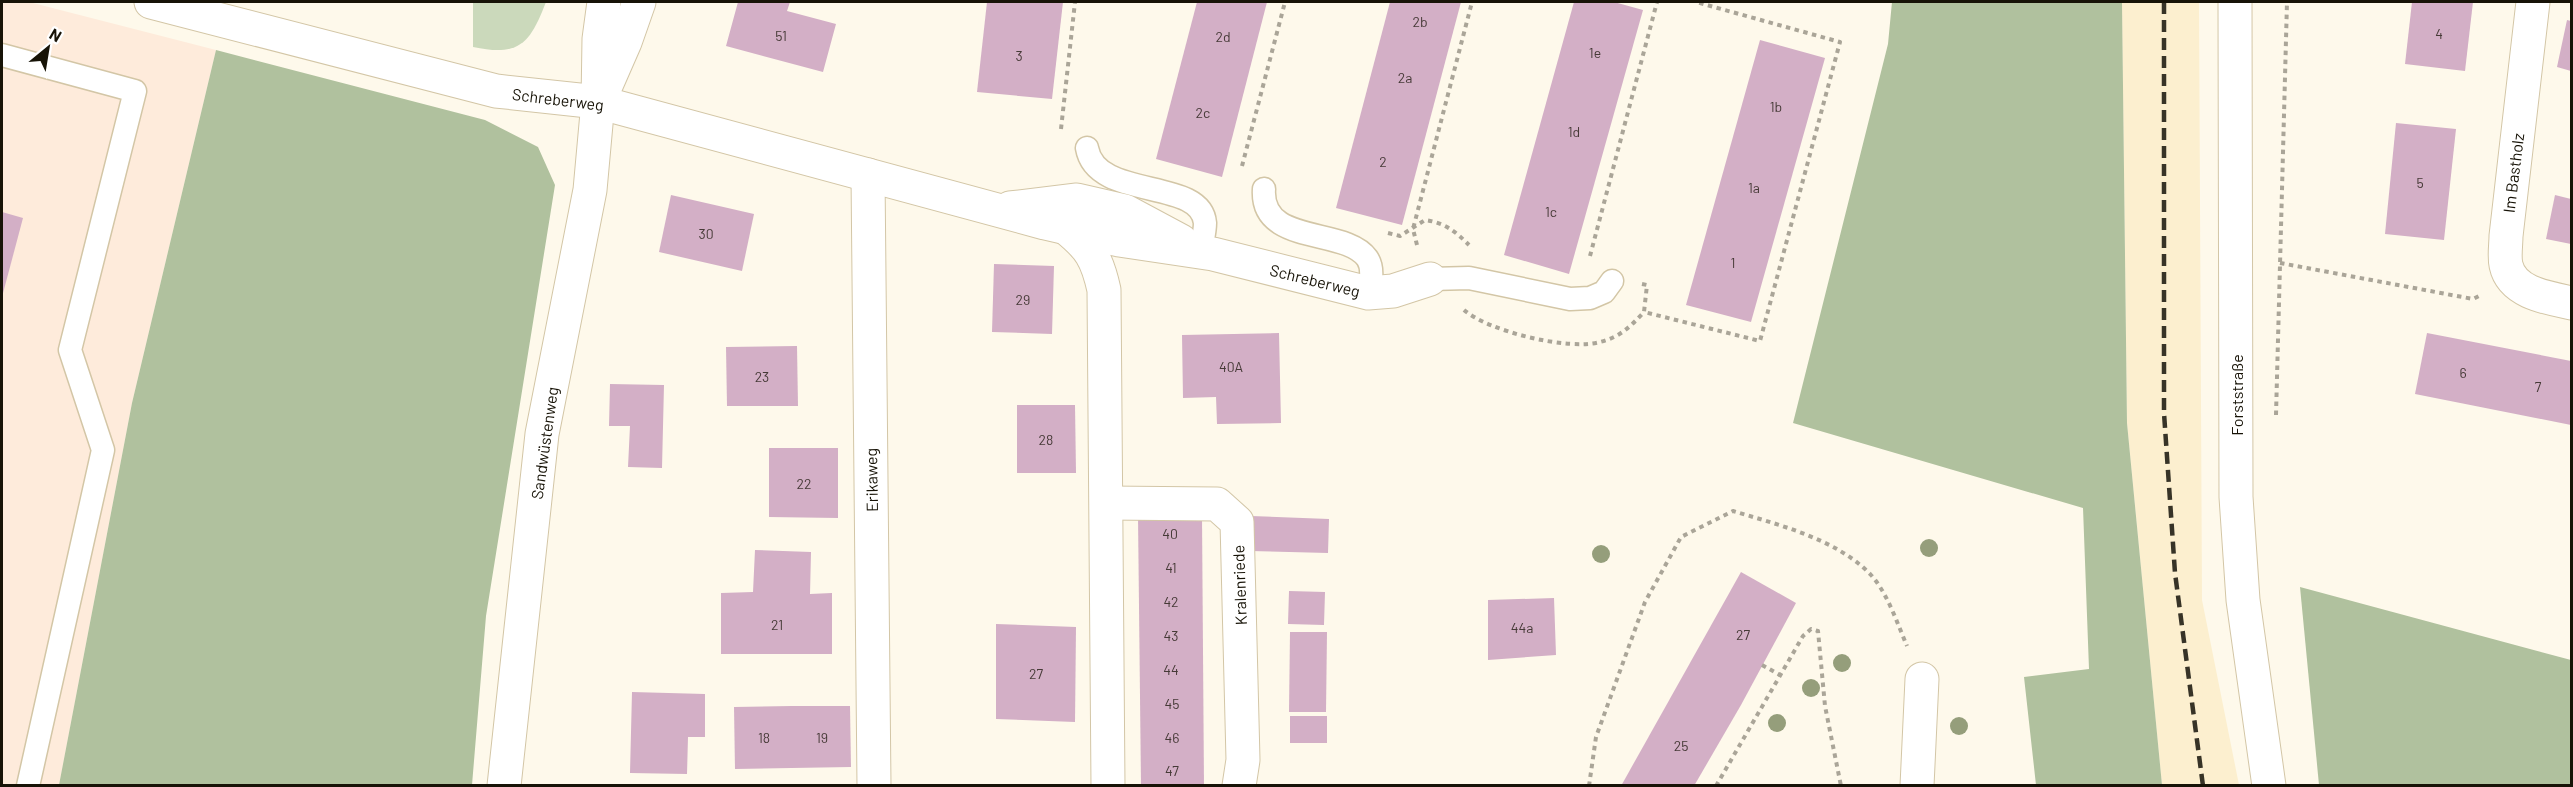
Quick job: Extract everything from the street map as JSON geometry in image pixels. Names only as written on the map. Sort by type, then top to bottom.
[{"type":"street","name":"Schreberweg","points":[[152,2],[496,91],[598,102],[1119,240],[1201,251],[1368,293],[1393,291],[1430,279]]},
{"type":"street","points":[[598,102],[599,39],[604,2]]},
{"type":"street","points":[[598,102],[625,42],[639,2]]},
{"type":"street","name":"Forststraße","points":[[2235,2],[2236,497],[2243,600],[2269,786]]},
{"type":"street","name":"Im Bastholz","points":[[2516,283],[2506,266],[2506,236],[2533,2]]},
{"type":"street","name":"Sandwüstenweg","points":[[504,786],[542,434],[590,190],[598,102]]},
{"type":"street","name":"Erikaweg","points":[[868,175],[874,786]]},
{"type":"street","name":"Schreberweg","points":[[999,210],[1077,200],[1125,211],[1201,251]]},
{"type":"street","points":[[1065,227],[1086,244],[1099,266],[1104,290],[1108,786]]},
{"type":"street","points":[[2516,283],[2532,293],[2571,303]]},
{"type":"street","name":"Kralenriede","points":[[1107,503],[1217,504],[1237,522],[1243,760],[1239,786]]},
{"type":"street","points":[[1917,786],[1922,679]]},
{"type":"lane","points":[[2,55],[135,91],[70,350],[103,450],[28,786]]},
{"type":"lane","points":[[1087,148],[1089,160],[1101,173],[1183,198],[1199,208],[1205,223],[1201,251]]},
{"type":"lane","points":[[1264,189],[1263,200],[1269,213],[1287,227],[1354,248],[1367,258],[1372,276],[1368,293]]},
{"type":"lane","points":[[1430,279],[1469,278],[1570,299],[1590,298],[1604,292],[1612,281]]},
{"type":"path","points":[[1060,138],[1075,2]]},
{"type":"path","points":[[1241,169],[1285,2]]},
{"type":"path","points":[[1472,2],[1413,229],[1419,256],[1430,279],[1467,313],[1489,325],[1567,345],[1598,343],[1625,333],[1644,312],[1647,285],[1637,283]]},
{"type":"path","points":[[1589,259],[1657,2]]},
{"type":"path","points":[[1644,312],[1760,341],[1840,42],[1696,2]]},
{"type":"path","points":[[2276,422],[2287,2]]},
{"type":"path","points":[[1378,231],[1400,236],[1425,220],[1438,222],[1452,228],[1472,248]]},
{"type":"path","points":[[2280,263],[2473,299],[2516,283]]},
{"type":"path","points":[[1589,786],[1596,737],[1645,602],[1681,537],[1733,511],[1815,537],[1872,576],[1889,605],[1922,679]]},
{"type":"path","points":[[1716,786],[1803,636],[1811,629],[1818,631],[1825,706],[1841,786]]},
{"type":"path","points":[[1762,665],[1780,675]]},
{"type":"shaded area","points":[[2,2],[29,2],[216,50],[132,403],[59,785],[2,786]]},
{"type":"shaded area","points":[[2122,2],[2199,2],[2202,600],[2239,785],[2162,785],[2127,423]]},
{"type":"green space","points":[[473,2],[546,2],[534,28],[521,44],[513,48],[489,50],[473,47]]},
{"type":"green space","points":[[1892,2],[2122,2],[2127,423],[2162,785],[2036,785],[2024,677],[2089,669],[2083,508],[1793,423],[1888,44]]},
{"type":"green space","points":[[216,50],[485,120],[538,147],[555,185],[486,616],[472,785],[59,785],[132,403]]},
{"type":"green space","points":[[2300,587],[2571,660],[2571,785],[2319,785]]},
{"type":"building","points":[[738,2],[790,2],[787,11],[836,24],[823,72],[726,46]]},
{"type":"building","points":[[987,2],[1063,2],[1052,99],[977,92]]},
{"type":"building","points":[[1197,2],[1267,2],[1222,177],[1156,159]]},
{"type":"building","points":[[1390,2],[1461,2],[1402,225],[1336,208]]},
{"type":"building","points":[[1574,2],[1614,2],[1643,10],[1569,274],[1504,255]]},
{"type":"building","points":[[2412,2],[2473,2],[2465,71],[2405,64]]},
{"type":"building","points":[[2567,20],[2571,21],[2571,71],[2557,67]]},
{"type":"building","points":[[1760,40],[1825,58],[1751,322],[1686,305]]},
{"type":"building","points":[[2396,123],[2456,129],[2444,240],[2385,234]]},
{"type":"building","points":[[671,195],[754,214],[742,271],[659,252]]},
{"type":"building","points":[[2555,195],[2571,199],[2571,244],[2546,239]]},
{"type":"building","points":[[2,212],[23,218],[2,297]]},
{"type":"building","points":[[994,264],[1054,266],[1052,334],[992,332]]},
{"type":"building","points":[[1279,333],[1281,423],[1217,424],[1216,397],[1183,398],[1182,335]]},
{"type":"building","points":[[2427,333],[2571,361],[2571,425],[2415,394]]},
{"type":"building","points":[[797,346],[798,406],[727,406],[726,347]]},
{"type":"building","points":[[610,384],[664,385],[662,468],[628,467],[630,426],[609,426]]},
{"type":"building","points":[[1017,405],[1075,405],[1076,473],[1017,473]]},
{"type":"building","points":[[769,448],[838,448],[838,518],[769,517]]},
{"type":"building","points":[[1138,516],[1202,516],[1204,786],[1141,786]]},
{"type":"building","points":[[1251,516],[1329,519],[1328,553],[1250,551]]},
{"type":"building","points":[[755,550],[811,552],[810,594],[832,593],[832,654],[721,654],[721,593],[753,592]]},
{"type":"building","points":[[1741,572],[1796,603],[1741,705],[1694,786],[1621,786]]},
{"type":"building","points":[[1289,591],[1325,592],[1324,625],[1288,624]]},
{"type":"building","points":[[1554,598],[1556,655],[1488,660],[1488,600]]},
{"type":"building","points":[[996,624],[1076,627],[1075,722],[996,719]]},
{"type":"building","points":[[1290,632],[1327,632],[1326,712],[1289,712]]},
{"type":"building","points":[[632,692],[705,694],[705,737],[688,737],[687,774],[630,773]]},
{"type":"building","points":[[850,706],[851,767],[735,769],[734,707]]},
{"type":"building","points":[[1290,716],[1327,716],[1327,743],[1290,743]]},
{"type":"railway","points":[[2164,2],[2164,413],[2175,573],[2203,786]]}]
